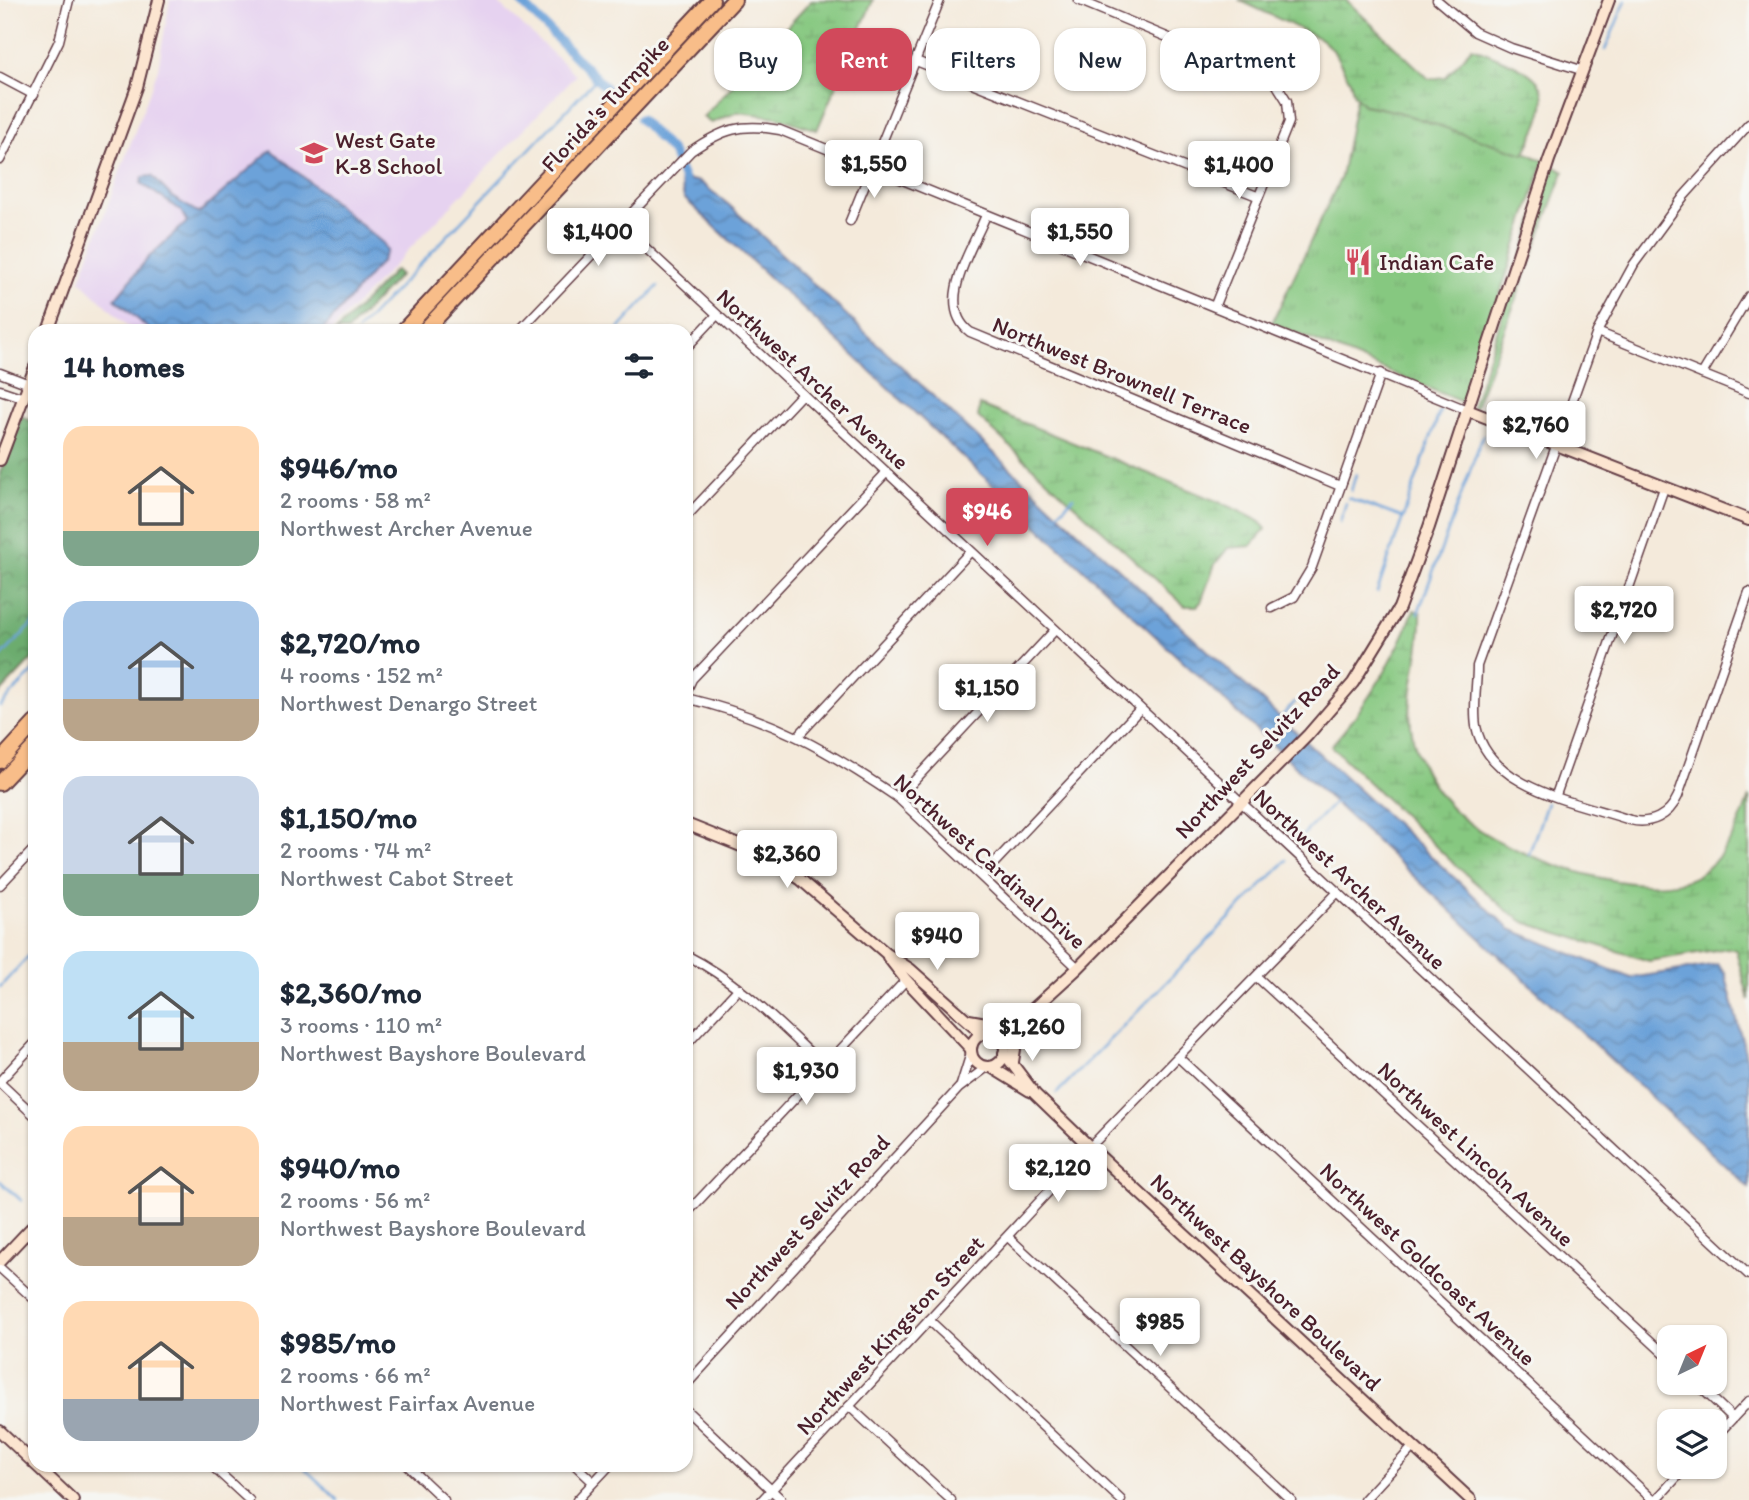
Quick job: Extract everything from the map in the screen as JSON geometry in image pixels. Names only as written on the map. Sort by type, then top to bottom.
[{"type":"highway","name":"Florida's Turnpike","points":[[409,324],[712,0]]},
{"type":"highway","name":"Florida's Turnpike","points":[[431,324],[734,0]]},
{"type":"highway","points":[[0,761],[28,731]]},
{"type":"highway","points":[[0,783],[28,753]]},
{"type":"street","points":[[0,160],[59,41],[69,0]]},
{"type":"street","points":[[51,324],[137,87],[159,0]]},
{"type":"street","points":[[850,221],[940,0]]},
{"type":"street","points":[[1078,0],[1275,82],[1287,101],[1289,122],[1215,305]]},
{"type":"street","points":[[1437,0],[1475,32],[1511,48],[1581,70]]},
{"type":"street","name":"Northwest Selvitz Road","points":[[987,1034],[1002,1031],[1031,1012],[1078,968],[1308,735],[1353,683],[1399,608],[1581,70],[1609,0]]},
{"type":"street","points":[[916,61],[1257,196]]},
{"type":"street","points":[[0,77],[34,95]]},
{"type":"street","points":[[1749,124],[1684,196],[1634,264],[1597,332],[1477,666],[1476,723],[1481,743],[1498,765],[1520,781],[1637,822],[1653,820],[1671,808],[1749,592]]},
{"type":"street","points":[[526,324],[691,151],[717,132],[755,126],[780,130],[1215,305],[1467,410],[1749,520]]},
{"type":"street","name":"Northwest Brownell Terrace","points":[[986,215],[954,294],[957,318],[970,332],[1340,485]]},
{"type":"street","name":"Northwest Archer Avenue","points":[[620,224],[1749,1275]]},
{"type":"street","points":[[1702,374],[1749,296]]},
{"type":"street","points":[[693,341],[717,315]]},
{"type":"street","points":[[1597,332],[1749,393]]},
{"type":"street","points":[[0,373],[28,384]]},
{"type":"street","points":[[1272,608],[1294,597],[1305,583],[1326,536],[1340,485],[1381,373]]},
{"type":"street","points":[[0,460],[28,387]]},
{"type":"street","points":[[0,390],[24,398]]},
{"type":"street","points":[[693,510],[802,394]]},
{"type":"street","points":[[693,678],[886,473]]},
{"type":"street","points":[[1556,795],[1664,488]]},
{"type":"street","points":[[798,736],[970,552]]},
{"type":"street","points":[[898,798],[1055,630]]},
{"type":"street","name":"Northwest Cardinal Drive","points":[[693,700],[723,707],[798,736],[832,753],[898,798],[983,875],[1078,968]]},
{"type":"street","points":[[983,875],[1140,709]]},
{"type":"street","points":[[693,827],[761,854],[800,879],[967,1019],[987,1034],[999,1038],[1004,1051],[1000,1062],[989,1067],[975,1062],[971,1051],[906,980],[887,954]]},
{"type":"street","points":[[0,885],[28,855]]},
{"type":"street","name":"Northwest Kingston Street","points":[[762,1500],[1090,1147],[1337,892]]},
{"type":"street","points":[[693,958],[716,970],[739,988],[824,1066]]},
{"type":"street","name":"Northwest Lincoln Avenue","points":[[1257,977],[1657,1347]]},
{"type":"street","points":[[693,1206],[906,980]]},
{"type":"street","points":[[693,1037],[739,988]]},
{"type":"street","points":[[967,1019],[992,1024],[1031,1012]]},
{"type":"street","points":[[1013,1062],[1016,1043],[1031,1012]]},
{"type":"street","name":"Northwest Selvitz Road","points":[[1004,1051],[1031,1012]]},
{"type":"street","points":[[971,1051],[974,1040],[987,1034]]},
{"type":"street","name":"Northwest Selvitz Road","points":[[960,1088],[971,1051]]},
{"type":"street","name":"Northwest Bayshore Boulevard","points":[[1004,1051],[1035,1094],[1090,1147],[1471,1500]]},
{"type":"street","points":[[28,1052],[0,1082],[28,1109]]},
{"type":"street","name":"Northwest Goldcoast Avenue","points":[[1178,1057],[1654,1500]]},
{"type":"street","name":"Northwest Selvitz Road","points":[[693,1377],[960,1088],[989,1067]]},
{"type":"street","name":"Northwest Bayshore Boulevard","points":[[989,1067],[1035,1094]]},
{"type":"street","points":[[0,1261],[28,1231]]},
{"type":"street","points":[[1008,1237],[1292,1500]]},
{"type":"street","points":[[0,1268],[28,1294]]},
{"type":"street","points":[[929,1321],[1121,1500]]},
{"type":"street","points":[[1709,1395],[1733,1418]]},
{"type":"street","points":[[1727,1424],[1749,1401]]},
{"type":"street","points":[[849,1406],[951,1500]]},
{"type":"street","points":[[693,1417],[782,1500]]},
{"type":"street","points":[[0,1432],[28,1458]]},
{"type":"street","points":[[1364,1500],[1413,1447]]},
{"type":"street","points":[[44,1472],[74,1500]]},
{"type":"street","points":[[219,1472],[249,1500]]},
{"type":"street","points":[[414,1472],[444,1500]]},
{"type":"street","points":[[582,1472],[593,1482]]},
{"type":"street","points":[[577,1500],[603,1472]]},
{"type":"street","points":[[1654,1500],[1674,1479]]},
{"type":"shaded area","name":"West Gate K-8 School","points":[[170,0],[495,0],[576,75],[338,324],[126,324],[80,280],[158,69]]},
{"type":"green space","points":[[812,0],[873,0],[861,28],[816,28],[816,91],[834,91],[817,130],[777,117],[738,112],[711,123],[703,117],[727,91],[802,91],[802,28],[786,28]]},
{"type":"green space","points":[[1239,0],[1346,0],[1429,79],[1446,77],[1472,47],[1529,73],[1539,82],[1543,94],[1543,109],[1524,154],[1395,111],[1364,105],[1354,95],[1350,81],[1333,50],[1320,39],[1320,28],[1298,28]]},
{"type":"green space","points":[[1356,97],[1364,105],[1395,111],[1525,152],[1544,161],[1464,403],[1272,323],[1341,177]]},
{"type":"green space","points":[[1552,165],[1564,172],[1475,408],[1472,407]]},
{"type":"green space","points":[[395,270],[400,275],[354,324],[343,324]]},
{"type":"green space","points":[[980,405],[1231,507],[1259,521],[1266,529],[1251,546],[1228,548],[1215,564],[1201,602],[1197,606],[1185,606],[978,417]]},
{"type":"green space","points":[[22,416],[28,419],[28,663],[0,693],[0,473]]},
{"type":"green space","points":[[1414,610],[1421,613],[1421,633],[1410,706],[1414,744],[1426,774],[1443,798],[1464,819],[1492,838],[1518,851],[1582,873],[1616,881],[1676,883],[1698,875],[1716,860],[1736,830],[1749,797],[1749,1000],[1736,950],[1728,948],[1649,961],[1524,922],[1505,909],[1451,861],[1331,746],[1378,682],[1398,647]]},
{"type":"water","points":[[271,150],[384,244],[387,251],[381,262],[328,324],[143,324],[115,299],[148,258],[187,222],[181,211],[141,183],[143,177],[152,176],[172,197],[199,213]]},
{"type":"water","points":[[680,178],[700,182],[729,205],[1058,513],[1510,929],[1631,978],[1718,964],[1725,973],[1749,1068],[1749,1188],[684,198]]},
{"type":"waterway","points":[[519,0],[606,88]]},
{"type":"waterway","points":[[1605,50],[1626,0]]},
{"type":"waterway","points":[[364,324],[595,80]]},
{"type":"waterway","points":[[640,119],[672,152],[688,189]]},
{"type":"waterway","points":[[623,324],[658,286]]},
{"type":"waterway","points":[[1377,592],[1440,411]]},
{"type":"waterway","points":[[1418,613],[1483,435]]},
{"type":"waterway","points":[[1351,491],[1356,474]]},
{"type":"waterway","points":[[1058,513],[1074,497]]},
{"type":"waterway","points":[[1348,498],[1403,518]]},
{"type":"waterway","points":[[1340,522],[1346,503]]},
{"type":"waterway","points":[[0,658],[28,628]]},
{"type":"waterway","points":[[0,706],[28,677]]},
{"type":"waterway","points":[[1281,717],[1295,702]]},
{"type":"waterway","points":[[1302,836],[1336,801]]},
{"type":"waterway","points":[[1529,854],[1547,803]]},
{"type":"waterway","points":[[1057,1093],[1287,860]]},
{"type":"waterway","points":[[0,987],[28,957]]},
{"type":"waterway","points":[[0,1181],[22,1201]]},
{"type":"waterway","points":[[308,1472],[338,1500]]},
{"type":"place","name":"West Gate K-8 School","points":[[314,153]]},
{"type":"place","name":"Indian Cafe","points":[[1358,262]]}]
